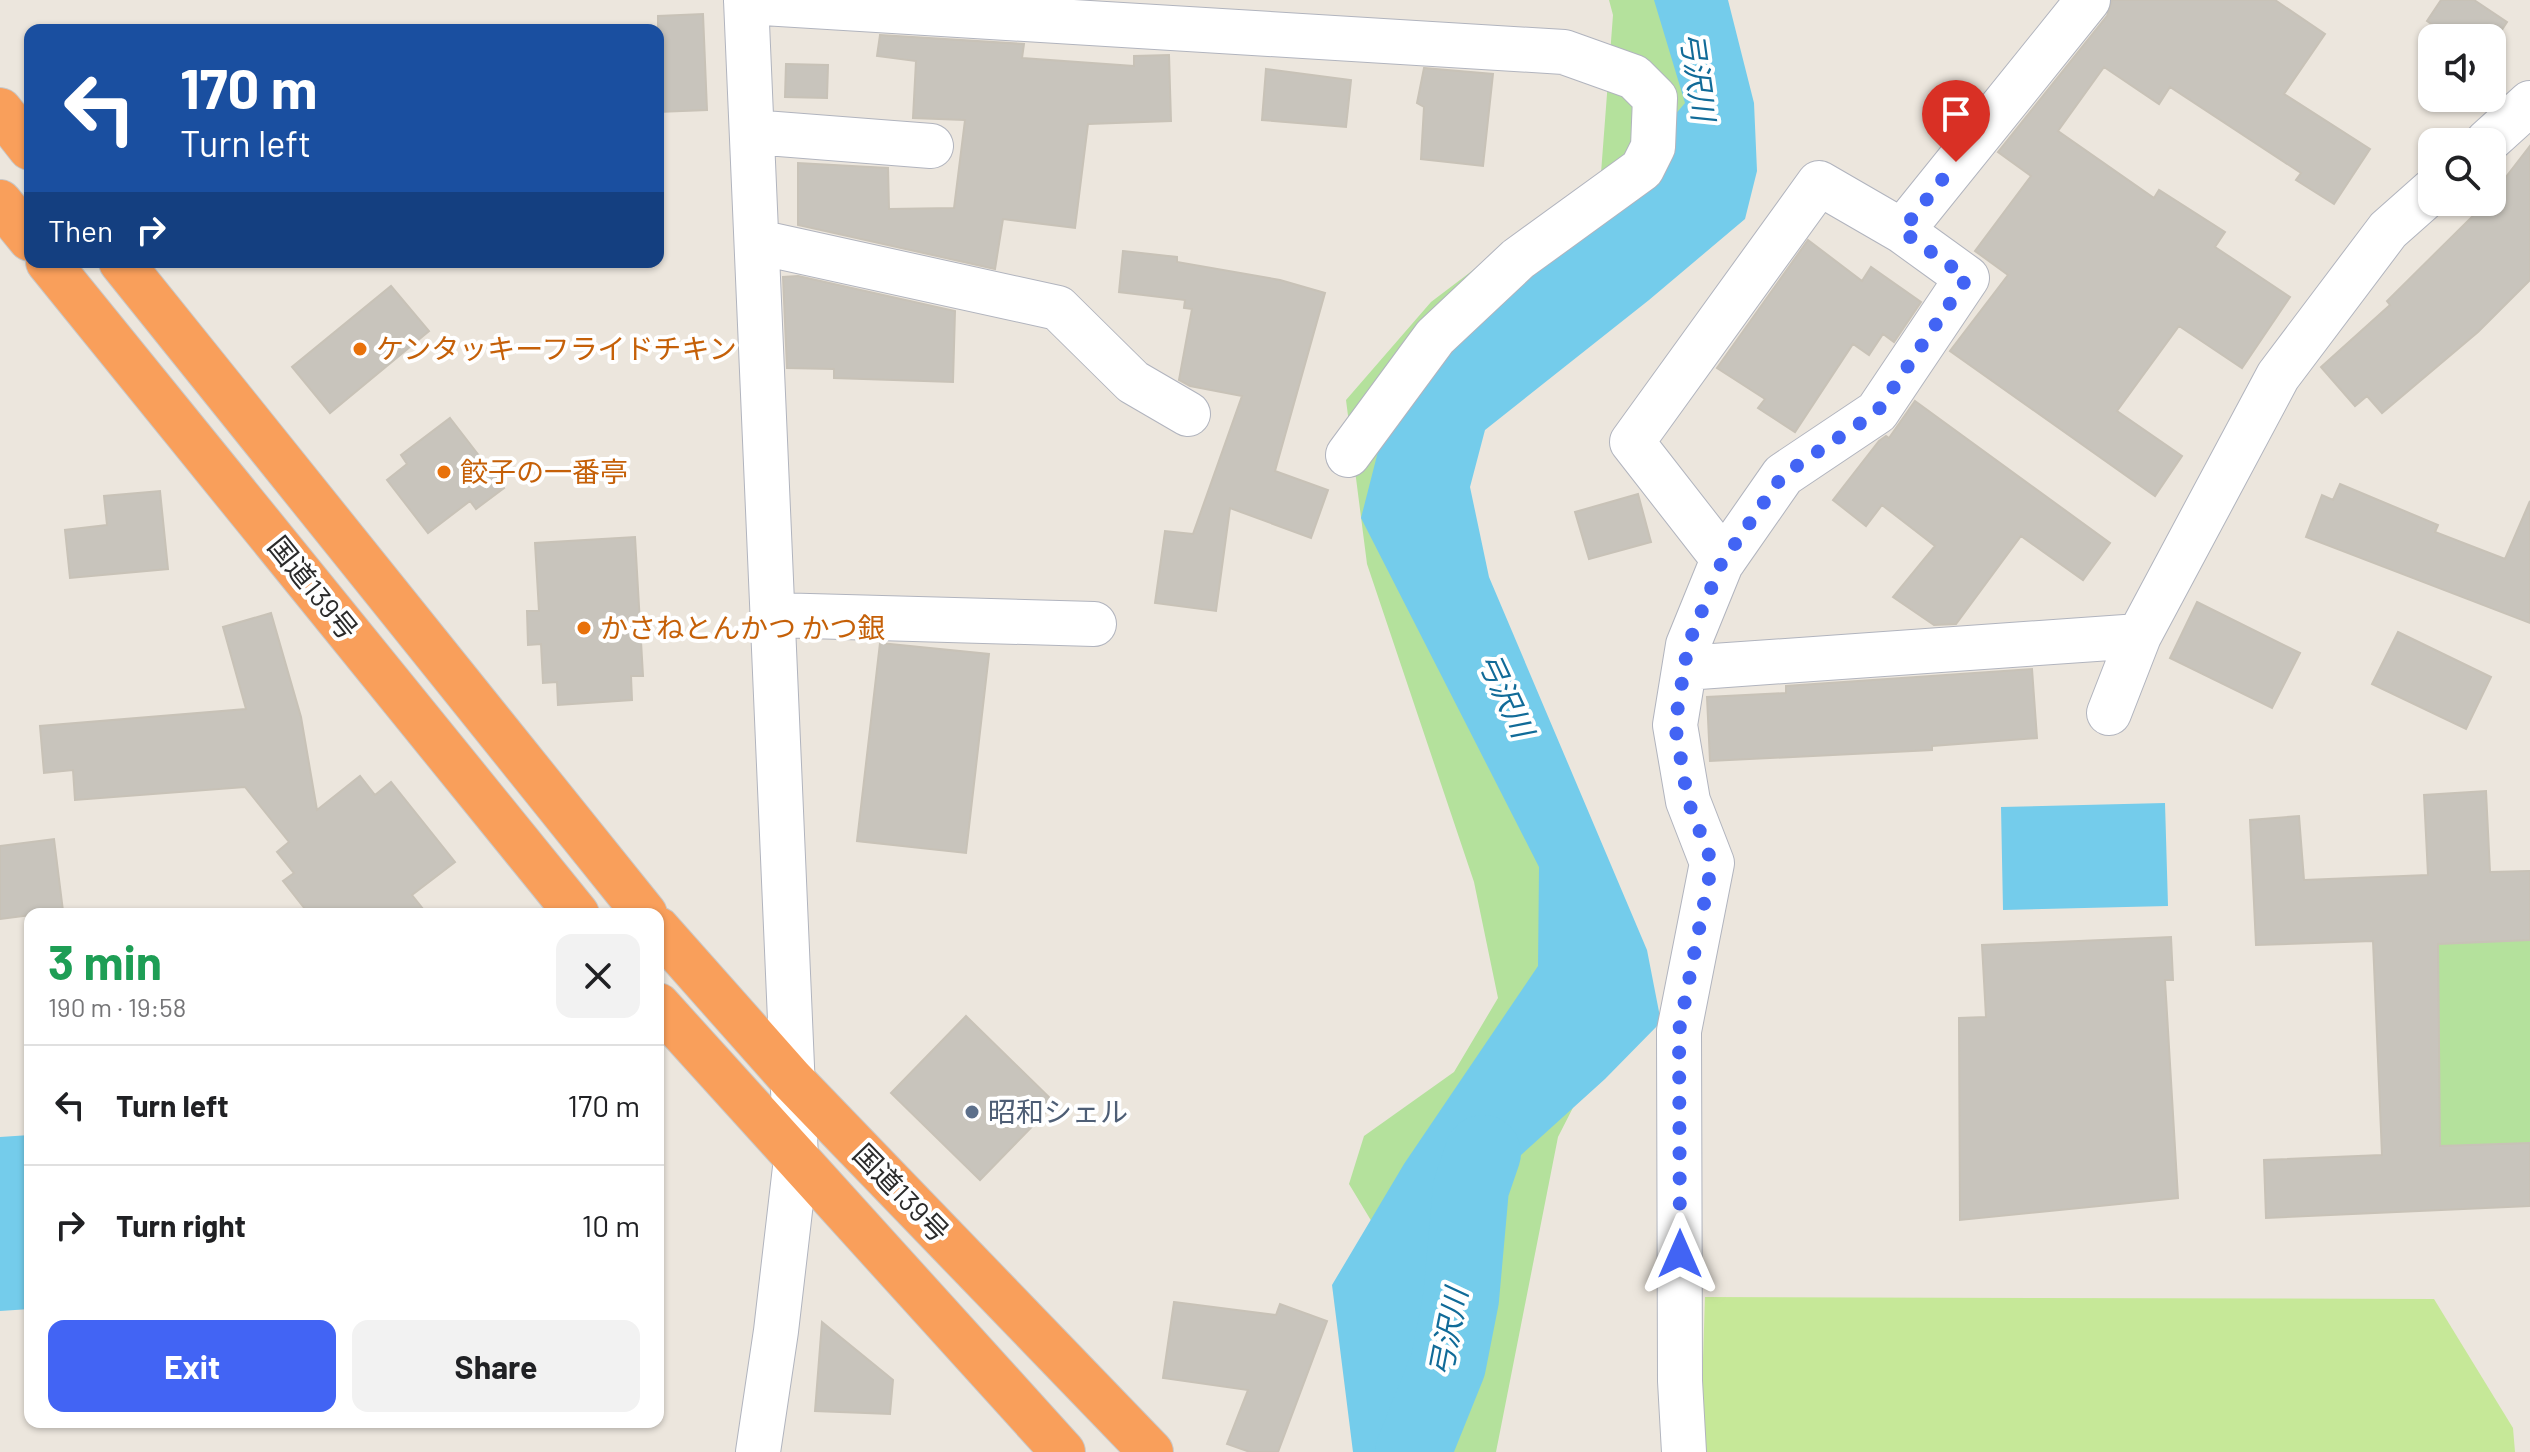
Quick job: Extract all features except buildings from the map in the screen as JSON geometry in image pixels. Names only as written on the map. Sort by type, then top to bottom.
[{"type":"highway","points":[[0,110],[24,140]]},
{"type":"highway","points":[[0,202],[24,232]]},
{"type":"highway","name":"国道139号","points":[[53,268],[572,908]]},
{"type":"highway","name":"国道139号","points":[[126,268],[640,908]]},
{"type":"highway","name":"国道139号","points":[[664,936],[792,1080],[1151,1452]]},
{"type":"highway","name":"国道139号","points":[[664,1012],[1063,1452]]},
{"type":"street","points":[[1902,231],[2088,0]]},
{"type":"street","points":[[758,1452],[796,1159],[746,1],[1090,12],[1564,52],[1634,77],[1655,98],[1653,147],[1642,169],[1518,259],[1435,337],[1348,455]]},
{"type":"street","points":[[2502,128],[2530,103]]},
{"type":"street","points":[[753,132],[931,146]]},
{"type":"street","points":[[1684,1452],[1680,1381],[1679,1031],[1712,863],[1688,801],[1675,725],[1688,645],[1724,560],[1783,475],[1877,412],[1967,278],[1902,231],[1819,183],[1632,442],[1724,560]]},
{"type":"street","points":[[2109,713],[2139,636],[2278,376],[2388,230],[2418,203]]},
{"type":"street","points":[[758,242],[1058,308],[1133,382],[1188,414]]},
{"type":"street","points":[[773,615],[1094,624]]},
{"type":"street","points":[[1685,668],[2139,636]]},
{"type":"green space","points":[[1609,0],[1693,0],[1729,117],[1466,408],[1455,557],[1630,996],[1558,1137],[1496,1452],[1381,1452],[1393,1257],[1349,1184],[1364,1136],[1454,1072],[1498,998],[1474,882],[1367,564],[1346,400],[1431,302],[1601,173],[1613,15]]},
{"type":"green space","points":[[2530,940],[2530,1143],[2440,1146],[2438,944]]},
{"type":"green space","points":[[1705,1297],[2434,1299],[2513,1428],[2515,1452],[1700,1452]]},
{"type":"water","points":[[1654,0],[1728,0],[1754,103],[1757,171],[1745,219],[1649,300],[1485,430],[1470,487],[1489,577],[1647,950],[1661,1022],[1605,1079],[1521,1155],[1465,1254],[1448,1365],[1427,1452],[1353,1452],[1332,1285],[1404,1164],[1538,966],[1539,867],[1361,518],[1394,389],[1562,247],[1685,103]]},
{"type":"water","points":[[2165,803],[2168,906],[2003,910],[2001,807]]},
{"type":"water","points":[[24,1135],[24,1309],[0,1311],[0,1137]]},
{"type":"waterway","name":"弓沢川","points":[[1413,1452],[1448,1365],[1461,1299],[1471,1188],[1483,1153]]},
{"type":"place","name":"ケンタッキーフライドチキン","points":[[360,349]]},
{"type":"place","name":"餃子の一番亭","points":[[444,472]]},
{"type":"place","name":"かさねとんかつ かつ銀","points":[[584,628]]},
{"type":"place","name":"昭和シェル","points":[[972,1112]]},
{"type":"route","points":[[1680,1254],[1679,1031],[1712,863],[1688,801],[1675,725],[1688,645],[1721,564],[1783,475],[1877,412],[1967,278],[1902,231],[1956,162]]}]
